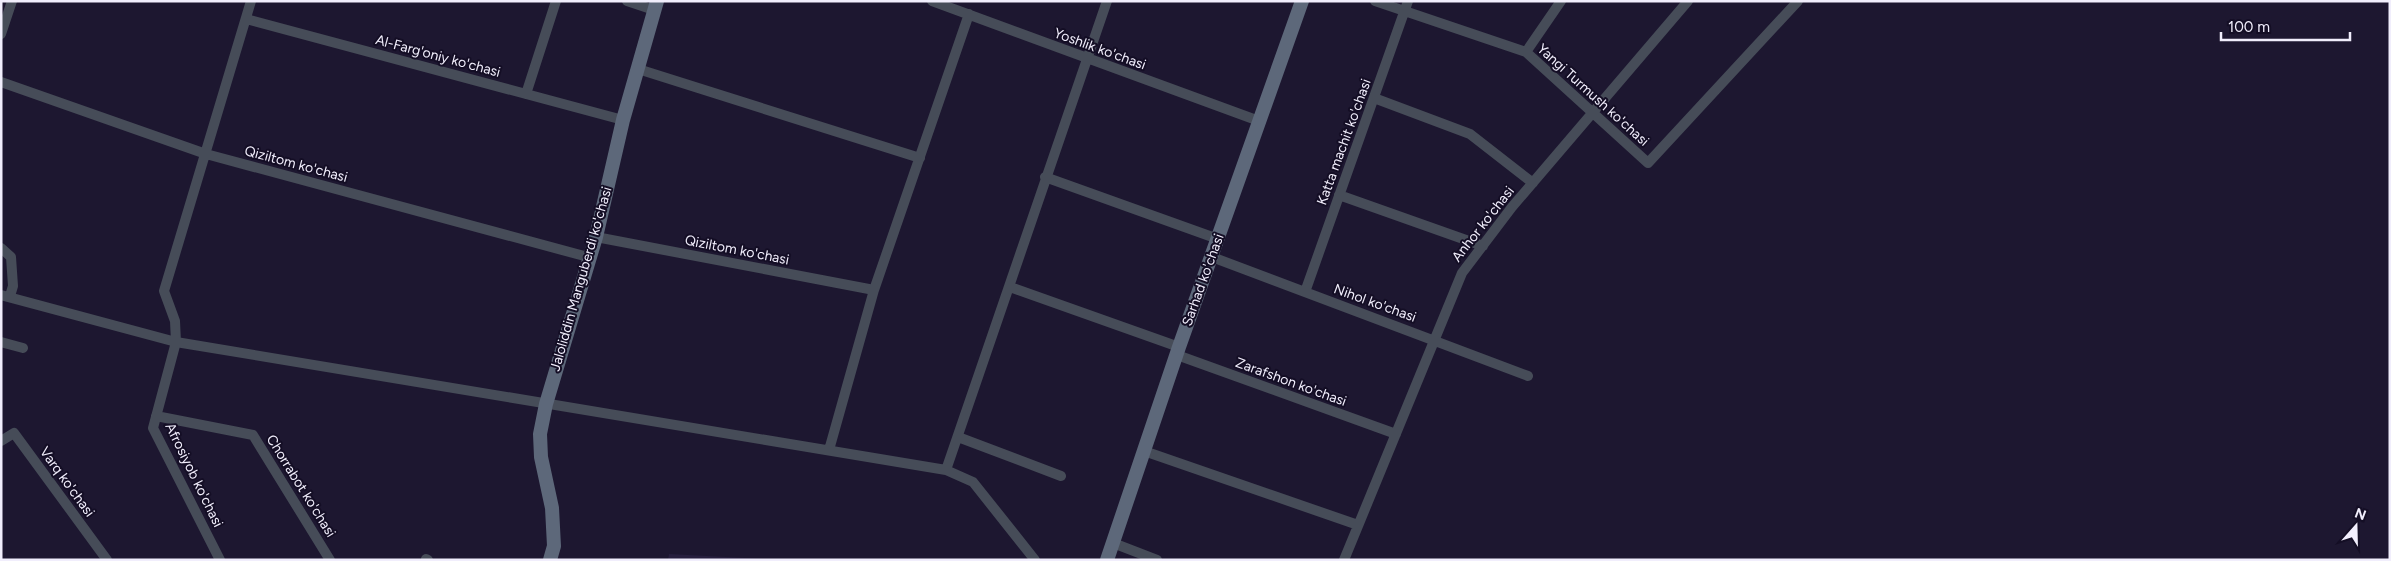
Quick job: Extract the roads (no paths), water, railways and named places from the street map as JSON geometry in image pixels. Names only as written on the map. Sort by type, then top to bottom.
[{"type":"street","points":[[1,34],[12,1]]},
{"type":"street","points":[[176,342],[175,321],[164,291],[251,1]]},
{"type":"street","points":[[526,94],[556,1]]},
{"type":"street","points":[[627,1],[655,6]]},
{"type":"street","name":"Yoshlik ko'chasi","points":[[932,1],[1259,121]]},
{"type":"street","points":[[946,470],[1107,1]]},
{"type":"street","name":"Sarhad ko'chasi","points":[[1107,560],[1178,351],[1302,1]]},
{"type":"street","name":"Yangi Turmush ko'chasi","points":[[1375,1],[1406,6],[1526,52],[1648,163],[1798,1]]},
{"type":"street","points":[[1526,52],[1561,1]]},
{"type":"street","name":"Anhor ko'chasi","points":[[1344,560],[1462,273],[1533,183],[1688,1]]},
{"type":"street","name":"Jaloliddin Manguberdi ko'chasi","points":[[550,560],[554,546],[552,508],[541,457],[540,434],[546,404],[588,257],[596,236],[622,120],[655,6]]},
{"type":"street","name":"Katta machit ko'chasi","points":[[1305,292],[1406,6]]},
{"type":"street","points":[[829,450],[874,290],[969,14]]},
{"type":"street","name":"Al-Farg'oniy ko'chasi","points":[[246,20],[622,120]]},
{"type":"street","points":[[638,69],[920,158]]},
{"type":"street","name":"Qiziltom ko'chasi","points":[[1,82],[206,154],[588,257]]},
{"type":"street","points":[[1374,98],[1470,134],[1533,183]]},
{"type":"street","points":[[1046,177],[1218,239]]},
{"type":"street","points":[[1339,195],[1483,246]]},
{"type":"street","name":"Qiziltom ko'chasi","points":[[596,236],[874,290]]},
{"type":"street","points":[[1,248],[11,257],[14,286],[6,295],[176,342],[946,470],[973,482],[1035,560]]},
{"type":"street","name":"Nihol ko'chasi","points":[[1212,257],[1435,339],[1528,376]]},
{"type":"street","name":"Zarafshon ko'chasi","points":[[1010,287],[1396,434]]},
{"type":"street","points":[[1,342],[24,348]]},
{"type":"street","name":"Afrosiyob ko'chasi","points":[[176,342],[153,428],[220,560]]},
{"type":"street","name":"Chorrabot ko'chasi","points":[[156,416],[253,435],[330,560]]},
{"type":"street","name":"Varq ko'chasi","points":[[1,441],[14,433],[107,560]]},
{"type":"street","points":[[958,437],[1061,476]]},
{"type":"street","points":[[1144,451],[1358,525]]},
{"type":"street","points":[[1113,543],[1157,560]]}]
